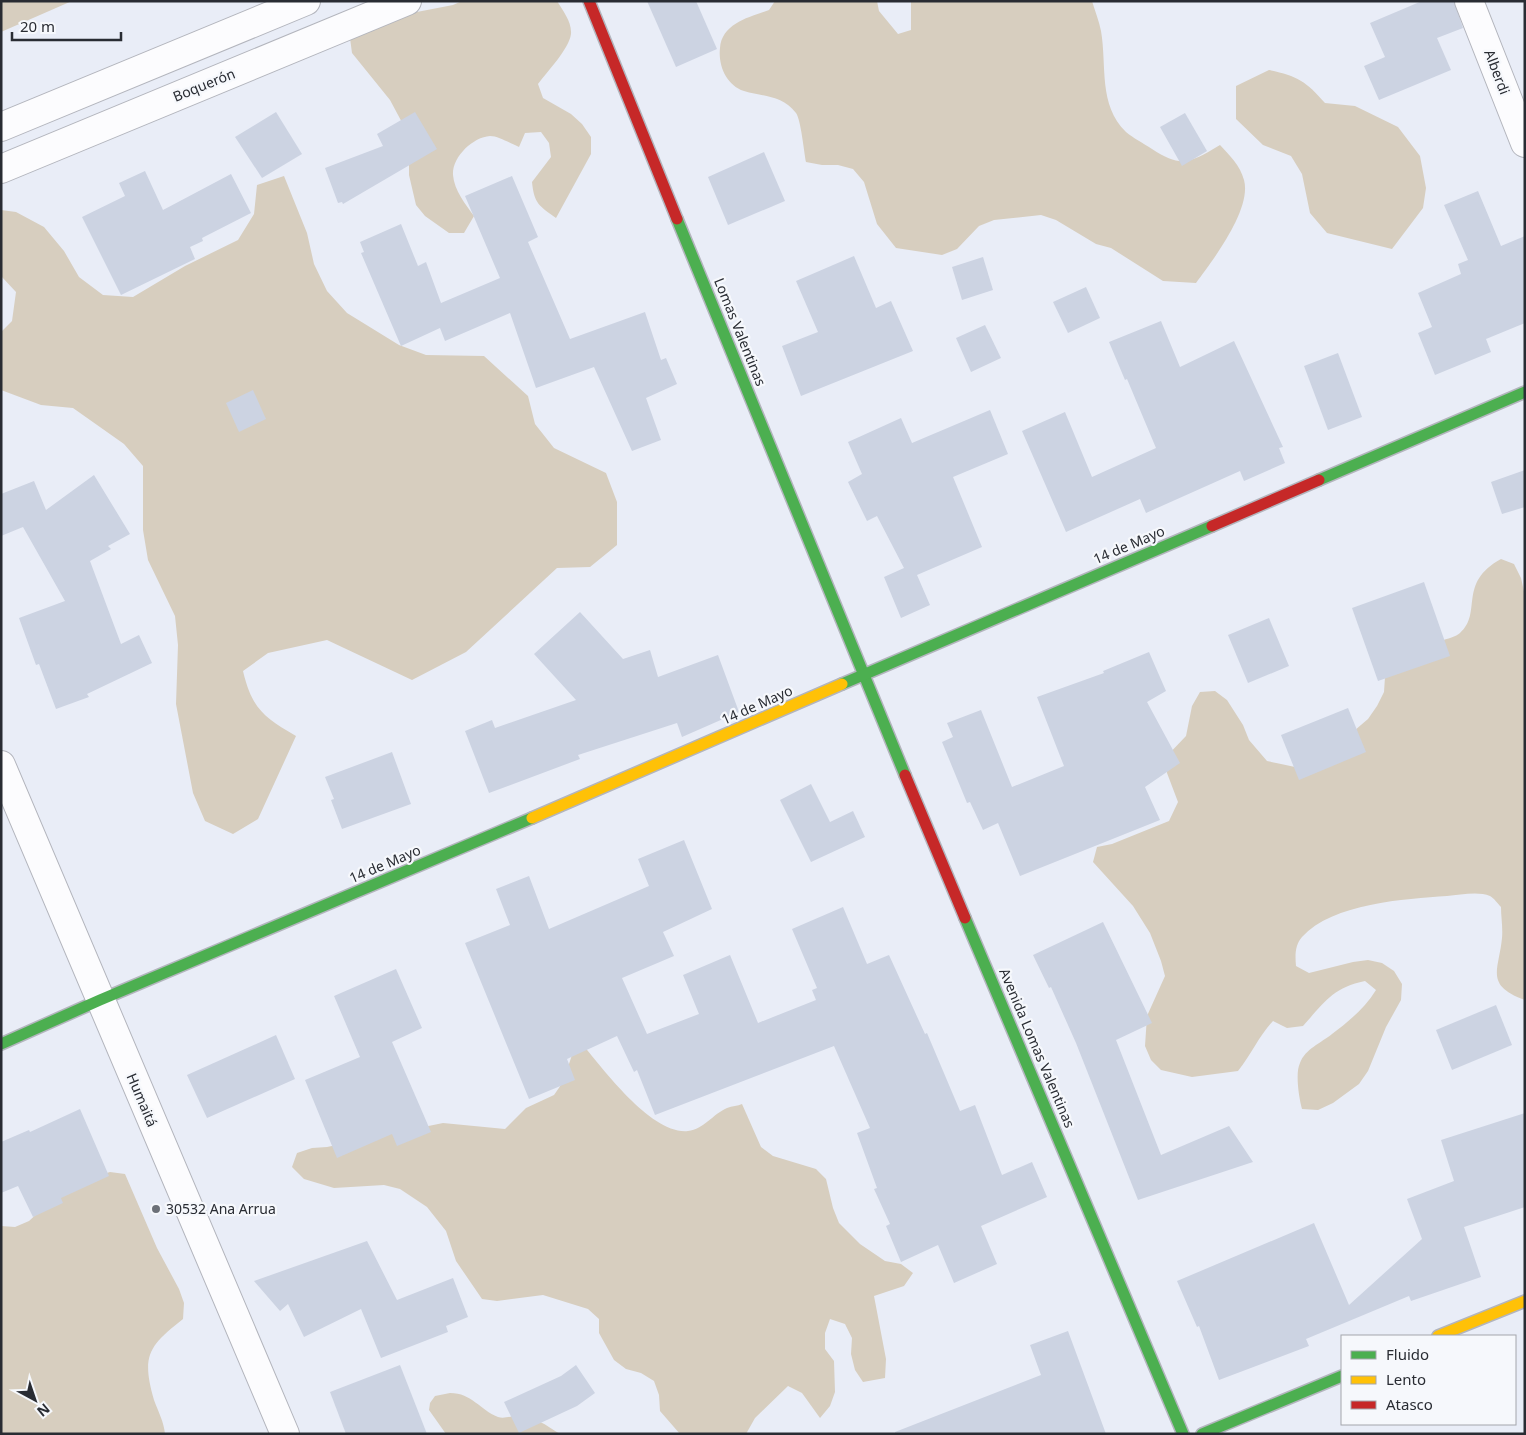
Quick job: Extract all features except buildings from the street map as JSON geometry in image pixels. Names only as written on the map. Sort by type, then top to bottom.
[{"type":"street","points":[[1,127],[306,1]]},
{"type":"street","name":"Boquerón","points":[[1,169],[407,1]]},
{"type":"street","name":"Lomas Valentinas","points":[[589,1],[863,675]]},
{"type":"street","name":"Alberdi","points":[[1469,1],[1525,143]]},
{"type":"street","name":"14 de Mayo","points":[[1,1044],[100,1000],[601,789],[1525,392]]},
{"type":"street","name":"Avenida Lomas Valentinas","points":[[863,675],[1183,1434]]},
{"type":"street","name":"Humaitá","points":[[1,765],[285,1434]]},
{"type":"street","points":[[1440,1335],[1525,1301]]},
{"type":"street","points":[[1202,1434],[1341,1376]]},
{"type":"shaded area","points":[[1,1],[72,1],[1,32]]},
{"type":"shaded area","points":[[462,1],[557,1],[569,21],[571,34],[569,40],[557,60],[538,84],[543,98],[571,114],[582,124],[591,137],[591,154],[556,218],[538,203],[534,195],[532,182],[551,157],[549,143],[541,132],[525,133],[519,147],[497,137],[483,137],[471,144],[460,155],[454,168],[454,181],[461,197],[474,216],[464,233],[449,233],[425,216],[416,205],[409,175],[409,143],[405,128],[390,100],[352,53],[350,38],[391,17],[453,5]]},
{"type":"shaded area","points":[[775,1],[877,1],[879,11],[898,34],[911,30],[911,1],[1092,1],[1101,31],[1107,97],[1117,121],[1132,136],[1162,155],[1179,161],[1194,159],[1220,145],[1237,165],[1244,180],[1245,192],[1237,219],[1221,248],[1196,283],[1163,281],[1111,248],[1096,244],[1056,220],[1041,215],[994,220],[979,226],[957,249],[942,255],[896,248],[877,224],[864,182],[853,169],[838,165],[806,162],[798,117],[791,107],[772,97],[744,91],[732,84],[724,74],[720,61],[720,48],[726,32],[738,22],[769,10]]},
{"type":"shaded area","points":[[1269,70],[1300,80],[1312,89],[1325,103],[1355,106],[1398,127],[1420,156],[1426,188],[1423,208],[1392,249],[1327,233],[1310,213],[1302,174],[1291,156],[1263,145],[1236,119],[1236,86]]},
{"type":"shaded area","points":[[284,176],[307,233],[314,264],[327,291],[347,313],[399,345],[426,355],[484,356],[528,396],[535,424],[554,448],[606,473],[617,502],[617,545],[590,567],[557,568],[466,652],[412,680],[327,640],[268,653],[243,671],[251,695],[261,711],[275,723],[296,736],[258,819],[233,834],[205,821],[193,793],[176,704],[178,645],[175,616],[148,560],[143,530],[143,466],[124,444],[73,408],[41,405],[1,390],[1,332],[12,321],[16,292],[1,276],[1,210],[16,212],[44,227],[64,251],[79,277],[103,295],[133,297],[185,266],[238,240],[254,214],[257,185]]},
{"type":"shaded area","points":[[1501,559],[1514,564],[1521,578],[1525,596],[1525,1000],[1512,994],[1499,982],[1497,968],[1502,934],[1501,907],[1490,896],[1469,894],[1391,901],[1370,905],[1350,910],[1315,926],[1302,937],[1296,954],[1296,966],[1309,973],[1353,962],[1368,960],[1382,963],[1394,971],[1402,984],[1401,1000],[1386,1027],[1368,1071],[1359,1084],[1333,1103],[1318,1110],[1302,1109],[1298,1079],[1302,1058],[1309,1050],[1350,1020],[1367,1003],[1376,990],[1365,981],[1336,992],[1303,1026],[1287,1028],[1273,1021],[1238,1071],[1192,1077],[1161,1070],[1151,1060],[1145,1046],[1147,1016],[1165,976],[1161,961],[1150,933],[1133,906],[1093,862],[1097,847],[1112,844],[1169,821],[1178,802],[1167,773],[1165,758],[1186,736],[1192,706],[1200,692],[1215,691],[1227,700],[1243,725],[1249,740],[1267,761],[1295,767],[1334,748],[1368,719],[1384,692],[1385,677],[1409,655],[1417,649],[1460,633],[1467,625],[1479,578],[1488,568]]},
{"type":"shaded area","points":[[583,1045],[616,1084],[644,1112],[659,1123],[674,1129],[694,1130],[729,1107],[742,1104],[761,1147],[773,1156],[816,1169],[826,1179],[833,1208],[839,1223],[860,1244],[885,1261],[901,1264],[913,1273],[904,1286],[874,1296],[886,1359],[885,1378],[863,1382],[855,1370],[851,1354],[852,1338],[845,1324],[830,1319],[825,1333],[825,1349],[834,1361],[835,1392],[830,1406],[820,1418],[802,1393],[788,1386],[755,1418],[746,1434],[680,1434],[660,1411],[659,1395],[654,1381],[641,1373],[626,1369],[614,1360],[599,1333],[599,1319],[588,1309],[543,1295],[497,1301],[482,1299],[456,1261],[446,1231],[427,1207],[400,1189],[384,1185],[334,1188],[304,1179],[292,1167],[297,1153],[312,1148],[327,1147],[443,1123],[505,1129],[526,1108],[554,1095],[563,1082],[572,1055]]},
{"type":"shaded area","points":[[110,1172],[125,1174],[157,1248],[179,1289],[184,1303],[183,1319],[155,1345],[148,1362],[150,1385],[165,1434],[1,1434],[1,1226],[15,1227],[29,1221],[53,1199],[81,1181]]},
{"type":"shaded area","points":[[450,1393],[470,1399],[498,1417],[523,1416],[540,1422],[560,1434],[446,1434],[429,1410],[430,1403],[435,1396]]},
{"type":"traffic: fast","points":[[677,219],[905,775]]},
{"type":"traffic: fast","points":[[1319,480],[1525,392]]},
{"type":"traffic: fast","points":[[842,684],[1212,526]]},
{"type":"traffic: fast","points":[[1,1044],[100,1000],[532,818]]},
{"type":"traffic: fast","points":[[965,918],[1183,1434]]},
{"type":"traffic: fast","points":[[1202,1434],[1341,1376]]},
{"type":"traffic: slow","points":[[532,818],[842,684]]},
{"type":"traffic: slow","points":[[1440,1335],[1525,1301]]},
{"type":"traffic: jam","points":[[589,1],[677,219]]},
{"type":"traffic: jam","points":[[1212,526],[1319,480]]},
{"type":"traffic: jam","points":[[905,775],[965,918]]},
{"type":"place","name":"30532 Ana Arrua","points":[[156,1209]]}]
